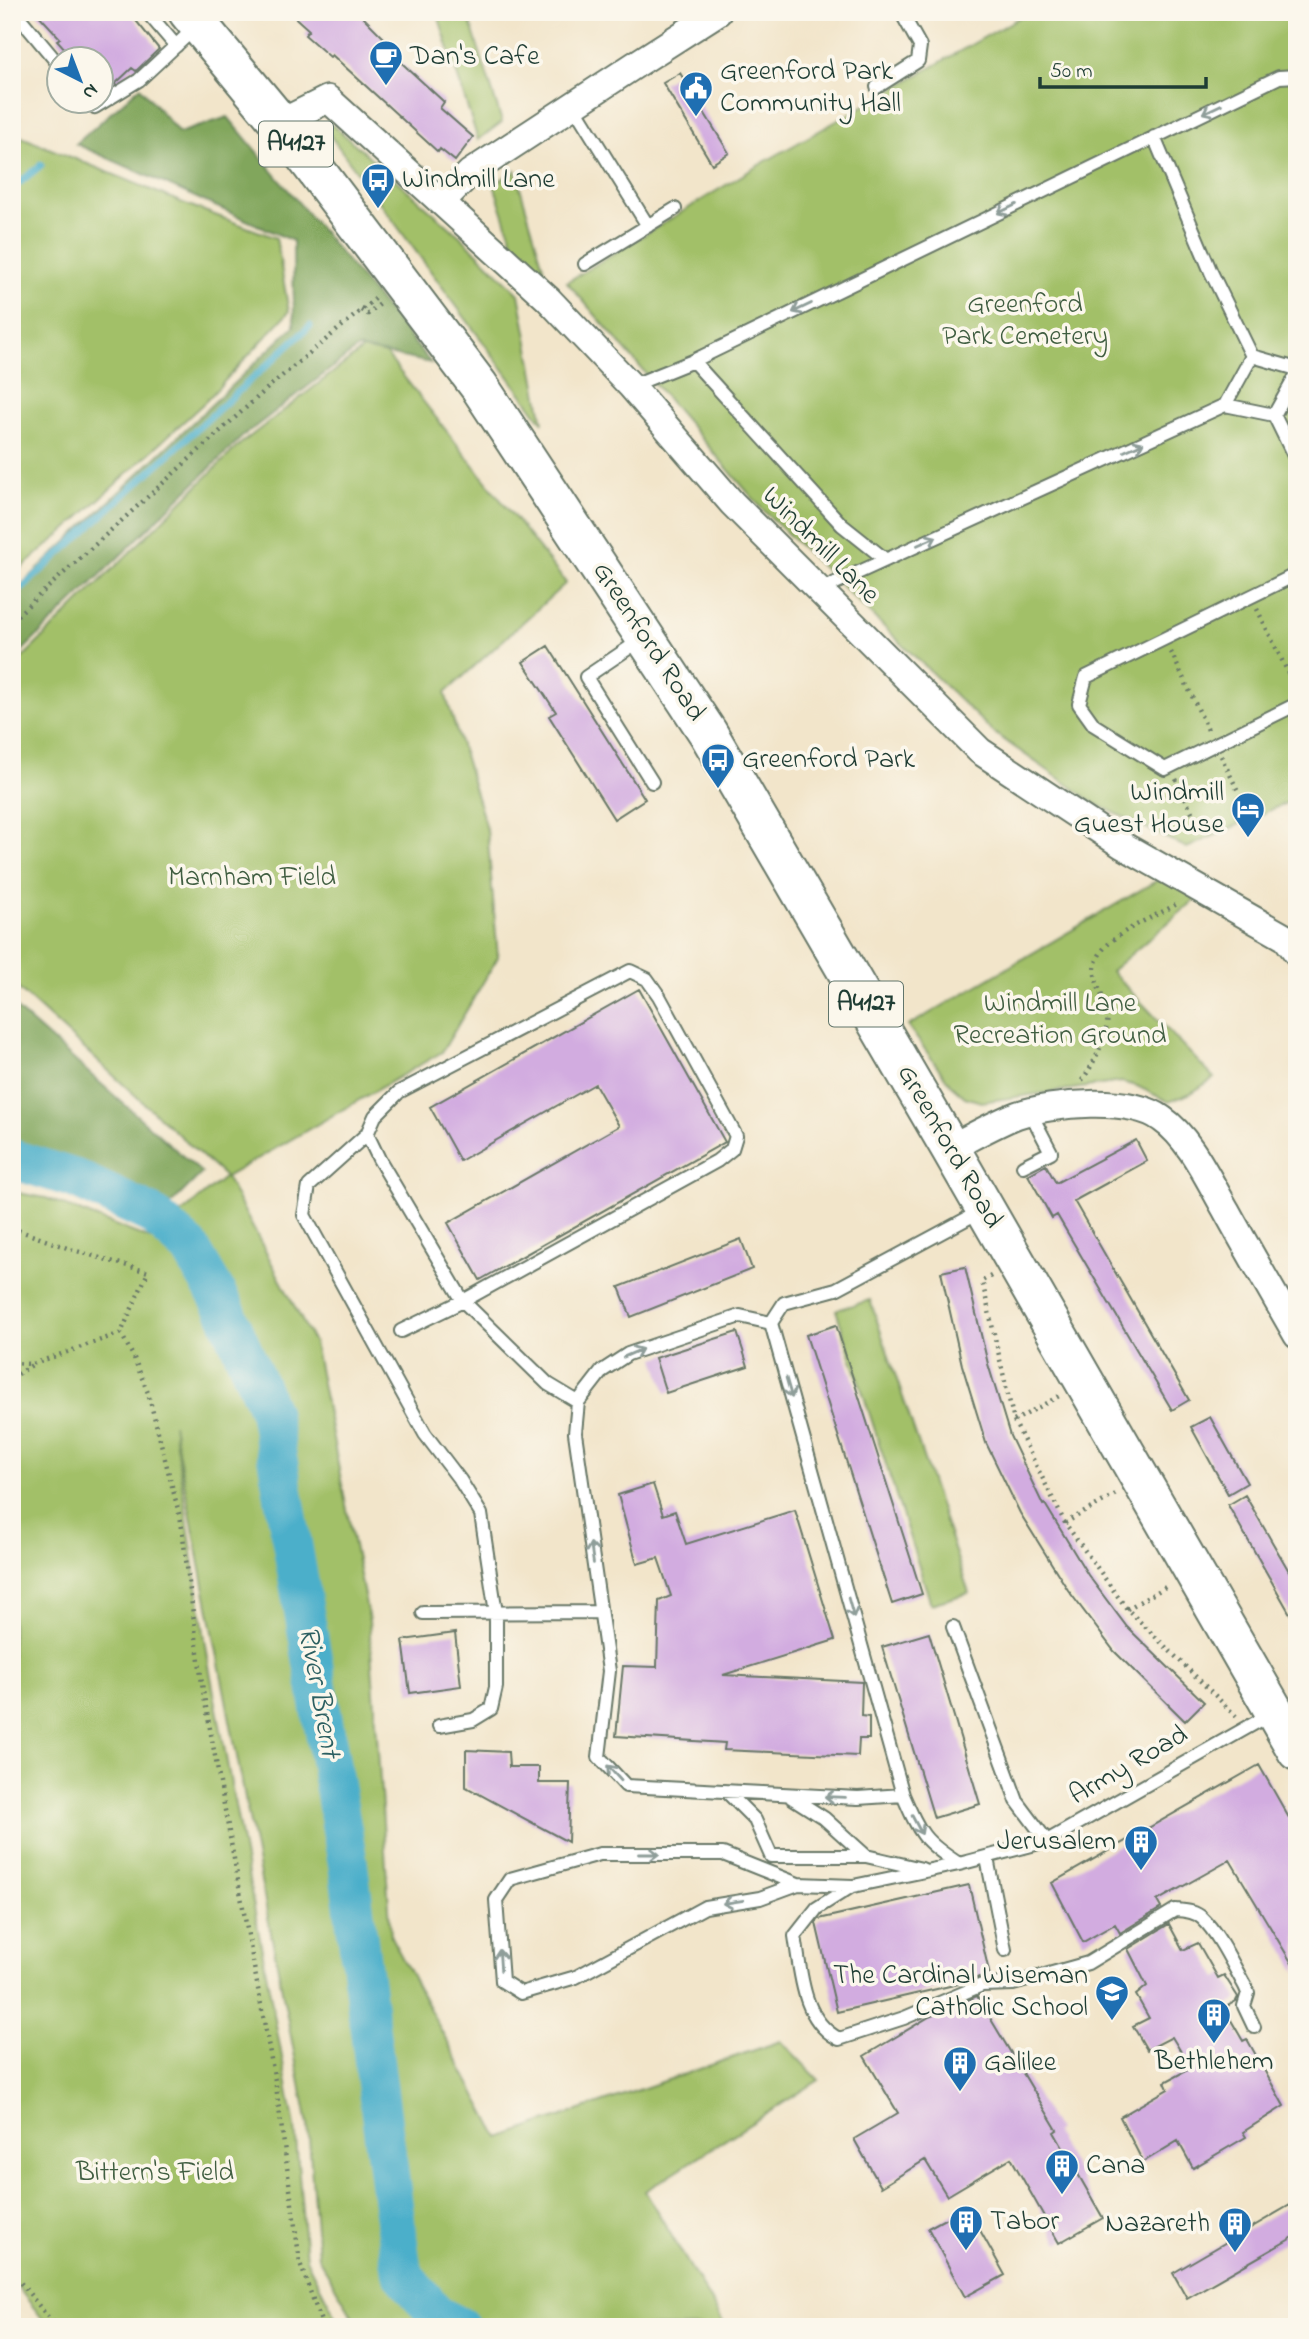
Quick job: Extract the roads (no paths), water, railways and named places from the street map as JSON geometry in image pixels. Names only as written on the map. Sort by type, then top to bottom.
[{"type":"main road","name":"Greenford Road","points":[[197,25],[280,123],[392,285],[479,386],[708,733],[1193,1571],[1261,1719],[1297,1751]]},
{"type":"street","points":[[442,201],[470,173],[718,12]]},
{"type":"street","name":"Windmill Lane","points":[[280,123],[328,99],[548,299],[631,386],[732,503],[980,751],[1122,845],[1286,938],[1297,953]]},
{"type":"street","points":[[950,1148],[1016,1116],[1072,1106],[1105,1102],[1139,1108],[1161,1118],[1181,1136],[1297,1335]]},
{"type":"lane","points":[[15,12],[46,49]]},
{"type":"lane","points":[[147,12],[197,25]]},
{"type":"lane","points":[[877,87],[919,61],[920,46],[901,12]]},
{"type":"lane","points":[[116,94],[139,80],[197,25]]},
{"type":"lane","points":[[631,386],[693,361],[1279,77],[1297,76]]},
{"type":"lane","points":[[573,105],[648,226]]},
{"type":"lane","points":[[1154,138],[1211,272],[1252,356],[1297,372],[1274,415]]},
{"type":"lane","points":[[585,264],[675,209]]},
{"type":"lane","points":[[1225,405],[1252,356]]},
{"type":"lane","points":[[693,361],[842,525],[886,560]]},
{"type":"lane","points":[[820,590],[1225,405],[1274,415]]},
{"type":"lane","points":[[1274,415],[1297,462]]},
{"type":"lane","points":[[1297,574],[1086,677],[1079,704],[1094,725],[1166,769],[1297,704]]},
{"type":"lane","points":[[645,637],[586,677],[652,782]]},
{"type":"lane","points":[[401,1331],[464,1301],[717,1161],[732,1149],[736,1136],[647,979],[630,971],[399,1092],[375,1116],[367,1134],[309,1186],[304,1215],[425,1434],[460,1480],[481,1514],[496,1613],[496,1687],[491,1709],[473,1720],[439,1726]]},
{"type":"lane","points":[[1023,1166],[1051,1152],[1030,1112]]},
{"type":"lane","points":[[367,1134],[379,1159],[464,1301],[548,1384],[578,1402]]},
{"type":"lane","points":[[959,1864],[934,1848],[919,1831],[903,1795],[771,1323],[784,1303],[836,1289],[984,1209]]},
{"type":"lane","points":[[771,1323],[740,1316],[628,1354],[602,1371],[578,1402],[575,1433],[609,1671],[599,1756],[626,1786],[858,1798],[903,1795]]},
{"type":"lane","points":[[423,1613],[600,1612]]},
{"type":"lane","points":[[953,1627],[1017,1801],[1047,1841]]},
{"type":"lane","name":"Army Road","points":[[799,1884],[853,1886],[987,1858],[1047,1841],[1261,1719]]},
{"type":"lane","points":[[727,1792],[755,1820],[771,1856],[866,1856],[925,1870]]},
{"type":"lane","points":[[789,1795],[824,1818],[866,1856]]},
{"type":"lane","points":[[600,1854],[723,1854],[799,1884],[760,1898],[705,1907],[576,1977],[521,1993],[502,1981],[496,1900],[510,1879],[600,1854]]},
{"type":"lane","points":[[987,1858],[1005,1950]]},
{"type":"lane","points":[[853,1886],[817,1908],[795,1936],[804,1994],[819,2025],[839,2039],[904,2018],[982,1985],[1013,1984],[1088,1963],[1175,1910],[1187,1910],[1201,1916],[1214,1934],[1245,1986],[1248,1993],[1244,2006],[1254,2027]]},
{"type":"waterway","points":[[12,189],[41,165]]},
{"type":"waterway","points":[[12,597],[310,326]]},
{"type":"waterway","name":"River Brent","points":[[12,1159],[76,1179],[153,1215],[190,1248],[224,1307],[269,1411],[348,1864],[402,2273],[438,2316],[460,2327]]},
{"type":"place","name":"Dan's Cafe","points":[[386,87]]},
{"type":"place","name":"Greenford Park Community Hall","points":[[696,118]]},
{"type":"place","name":"Windmill Lane","points":[[378,210]]},
{"type":"place","name":"Greenford Park","points":[[718,790]]},
{"type":"place","name":"Windmill Guest House","points":[[1248,839]]},
{"type":"place","name":"Jerusalem","points":[[1141,1872]]},
{"type":"place","name":"The Cardinal Wiseman Catholic School","points":[[1112,2022]]},
{"type":"place","name":"Bethlehem","points":[[1214,2045]]},
{"type":"place","name":"Galilee","points":[[960,2093]]},
{"type":"place","name":"Cana","points":[[1062,2196]]},
{"type":"place","name":"Tabor","points":[[966,2252]]},
{"type":"place","name":"Nazareth","points":[[1235,2254]]},
{"type":"park label","name":"Greenford Park Cemetery","points":[[1025,321]]},
{"type":"park label","name":"Marnham Field","points":[[252,878]]},
{"type":"park label","name":"Windmill Lane Recreation Ground","points":[[1060,1020]]},
{"type":"park label","name":"Bittern's Field","points":[[155,2173]]}]
